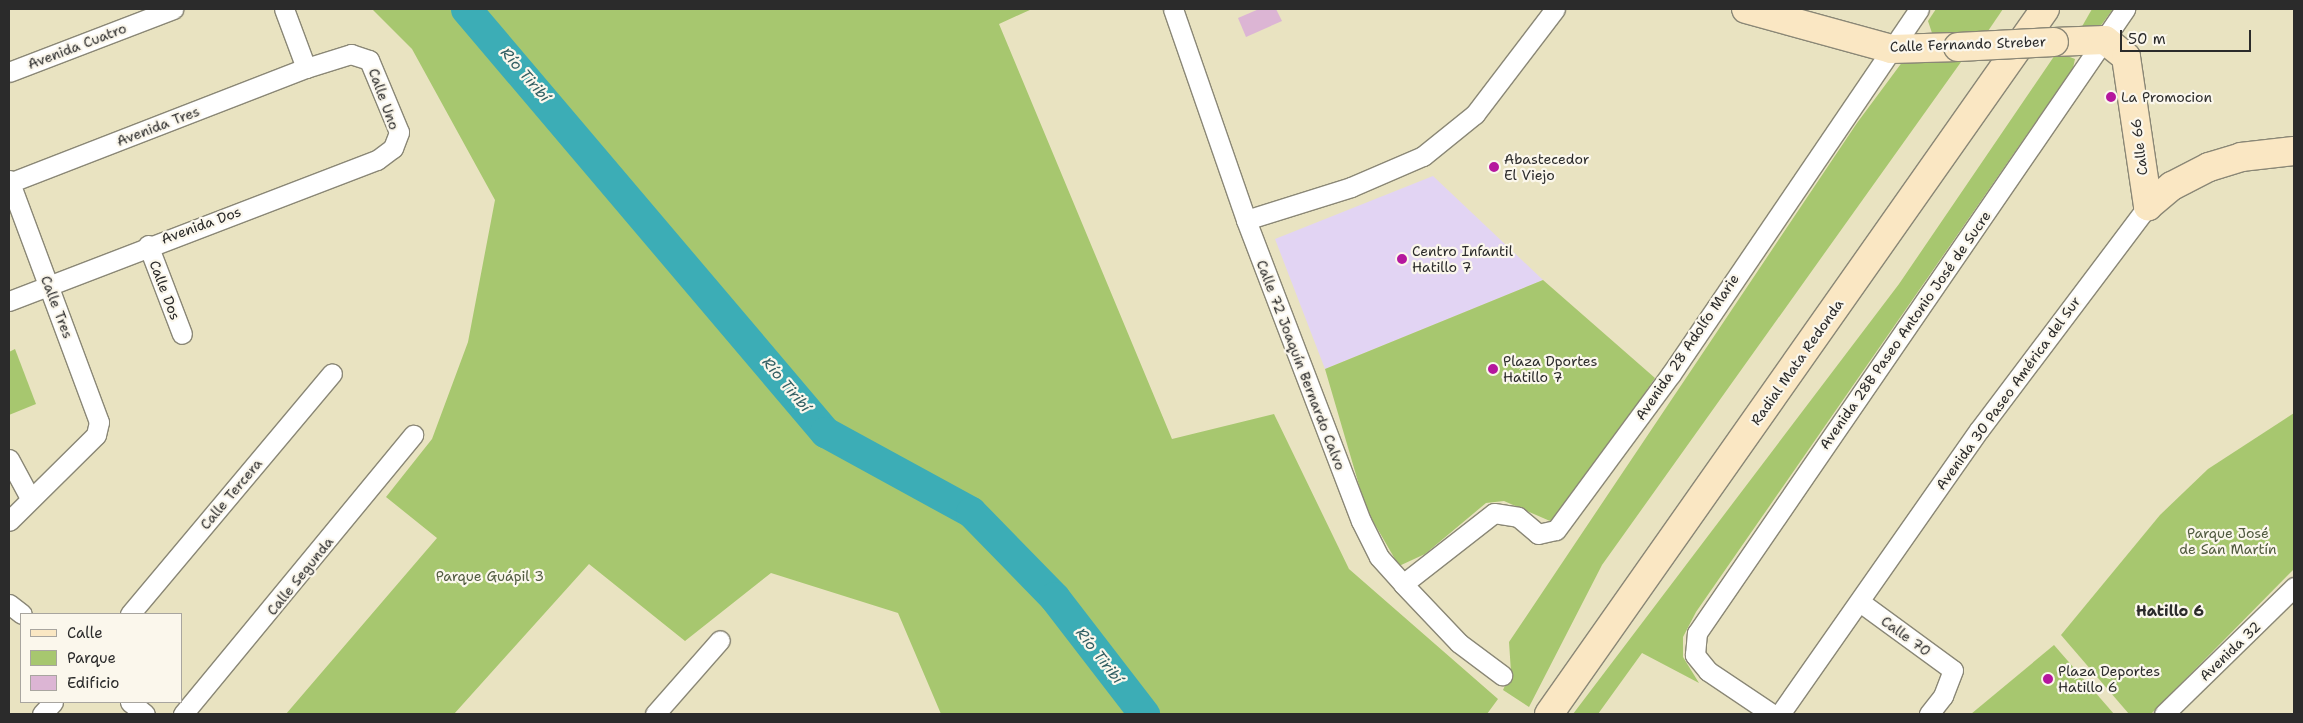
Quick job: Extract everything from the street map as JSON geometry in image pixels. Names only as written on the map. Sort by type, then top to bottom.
[{"type":"main road","name":"Calle Fernando Streber","points":[[1746,9],[1891,49],[2105,40]]},
{"type":"main road","name":"Radial Mata Redonda","points":[[1549,714],[2045,9]]},
{"type":"main road","name":"Calle 66","points":[[2105,40],[2126,57],[2132,80],[2148,206]]},
{"type":"main road","name":"Avenida 30 Paseo América del Sur","points":[[2148,206],[2172,186],[2209,167],[2241,157],[2294,152]]},
{"type":"street","name":"Avenida Cuatro","points":[[9,72],[173,9]]},
{"type":"street","points":[[284,9],[306,68]]},
{"type":"street","name":"Calle 72 Joaquín Bernardo Calvo","points":[[1173,9],[1246,220],[1361,521],[1379,557],[1403,584],[1459,643],[1502,675]]},
{"type":"street","points":[[1246,220],[1351,187],[1423,156],[1475,114],[1555,9]]},
{"type":"street","name":"Avenida 28 Adolfo Marie","points":[[1403,584],[1494,513],[1518,517],[1538,534],[1556,530],[1671,374],[1919,9]]},
{"type":"street","name":"Avenida 28B Paseo Antonio José de Sucre","points":[[1772,714],[1708,671],[1695,655],[1697,633],[2126,9]]},
{"type":"street","name":"Calle Uno","points":[[306,68],[351,54],[369,60],[399,132],[393,148]]},
{"type":"street","name":"Avenida Tres","points":[[9,182],[306,68]]},
{"type":"street","name":"Avenida Dos","points":[[9,301],[148,245],[377,160],[393,148]]},
{"type":"street","name":"Calle Tres","points":[[9,182],[95,404],[96,435],[30,498]]},
{"type":"street","name":"Avenida 30 Paseo América del Sur","points":[[1780,714],[1979,430],[2148,206]]},
{"type":"street","name":"Calle Dos","points":[[148,245],[182,334]]},
{"type":"street","name":"Calle Tercera","points":[[131,613],[332,373]]},
{"type":"street","name":"Calle Segunda","points":[[183,714],[413,436]]},
{"type":"street","points":[[9,459],[30,498],[9,521]]},
{"type":"street","name":"Avenida 32","points":[[2164,714],[2294,587]]},
{"type":"street","name":"Calle 70","points":[[1860,602],[1953,670],[1944,696],[1929,714]]},
{"type":"street","points":[[9,604],[21,613]]},
{"type":"street","points":[[655,714],[720,640]]},
{"type":"street","points":[[42,714],[52,703]]},
{"type":"street","points":[[131,703],[145,714]]},
{"type":"shaded area","name":"Centro Infantil Hatillo 7","points":[[1433,176],[1543,280],[1325,369],[1275,239]]},
{"type":"green space","name":"Parque Guápil 3","points":[[372,9],[1032,9],[999,24],[1172,439],[1274,414],[1349,569],[1498,699],[1487,714],[941,714],[898,613],[771,573],[685,641],[589,564],[454,714],[286,714],[437,538],[386,497],[432,439],[468,342],[495,200],[412,49]]},
{"type":"green space","points":[[1936,9],[2003,9],[1986,34],[1933,36],[1928,21]]},
{"type":"green space","points":[[2092,9],[2113,9],[2099,28],[2080,30]]},
{"type":"green space","points":[[2057,52],[2075,59],[2073,68],[1696,612],[1683,637],[1683,657],[1699,683],[1642,653],[1598,714],[1573,714],[1899,284]]},
{"type":"green space","points":[[1903,61],[1961,62],[1602,565],[1529,707],[1503,690],[1511,672],[1509,642],[1857,123]]},
{"type":"green space","points":[[1543,280],[1655,378],[1561,515],[1550,521],[1504,501],[1486,503],[1425,554],[1399,566],[1366,509],[1325,369]]},
{"type":"green space","points":[[15,349],[36,404],[9,415],[9,352]]},
{"type":"green space","name":"Parque José de San Martín","points":[[2294,413],[2294,569],[2151,714],[2129,714],[2061,635],[2160,515],[2208,469]]},
{"type":"green space","name":"Plaza Deportes Hatillo 6","points":[[2054,645],[2114,714],[1971,714]]},
{"type":"building","points":[[1259,9],[1276,9],[1282,21],[1246,37],[1238,18]]},
{"type":"waterway","name":"Río Tiribí","points":[[466,9],[825,432],[971,512],[1054,597],[1144,714]]},
{"type":"place","name":"La Promocion","points":[[2111,97]]},
{"type":"place","name":"Abastecedor El Viejo","points":[[1494,167]]},
{"type":"place","name":"Centro Infantil Hatillo 7","points":[[1402,259]]},
{"type":"place","name":"Plaza Dportes Hatillo 7","points":[[1493,369]]},
{"type":"place","name":"Plaza Deportes Hatillo 6","points":[[2048,679]]},
{"type":"district","name":"Hatillo 6","points":[[2170,612]]}]
